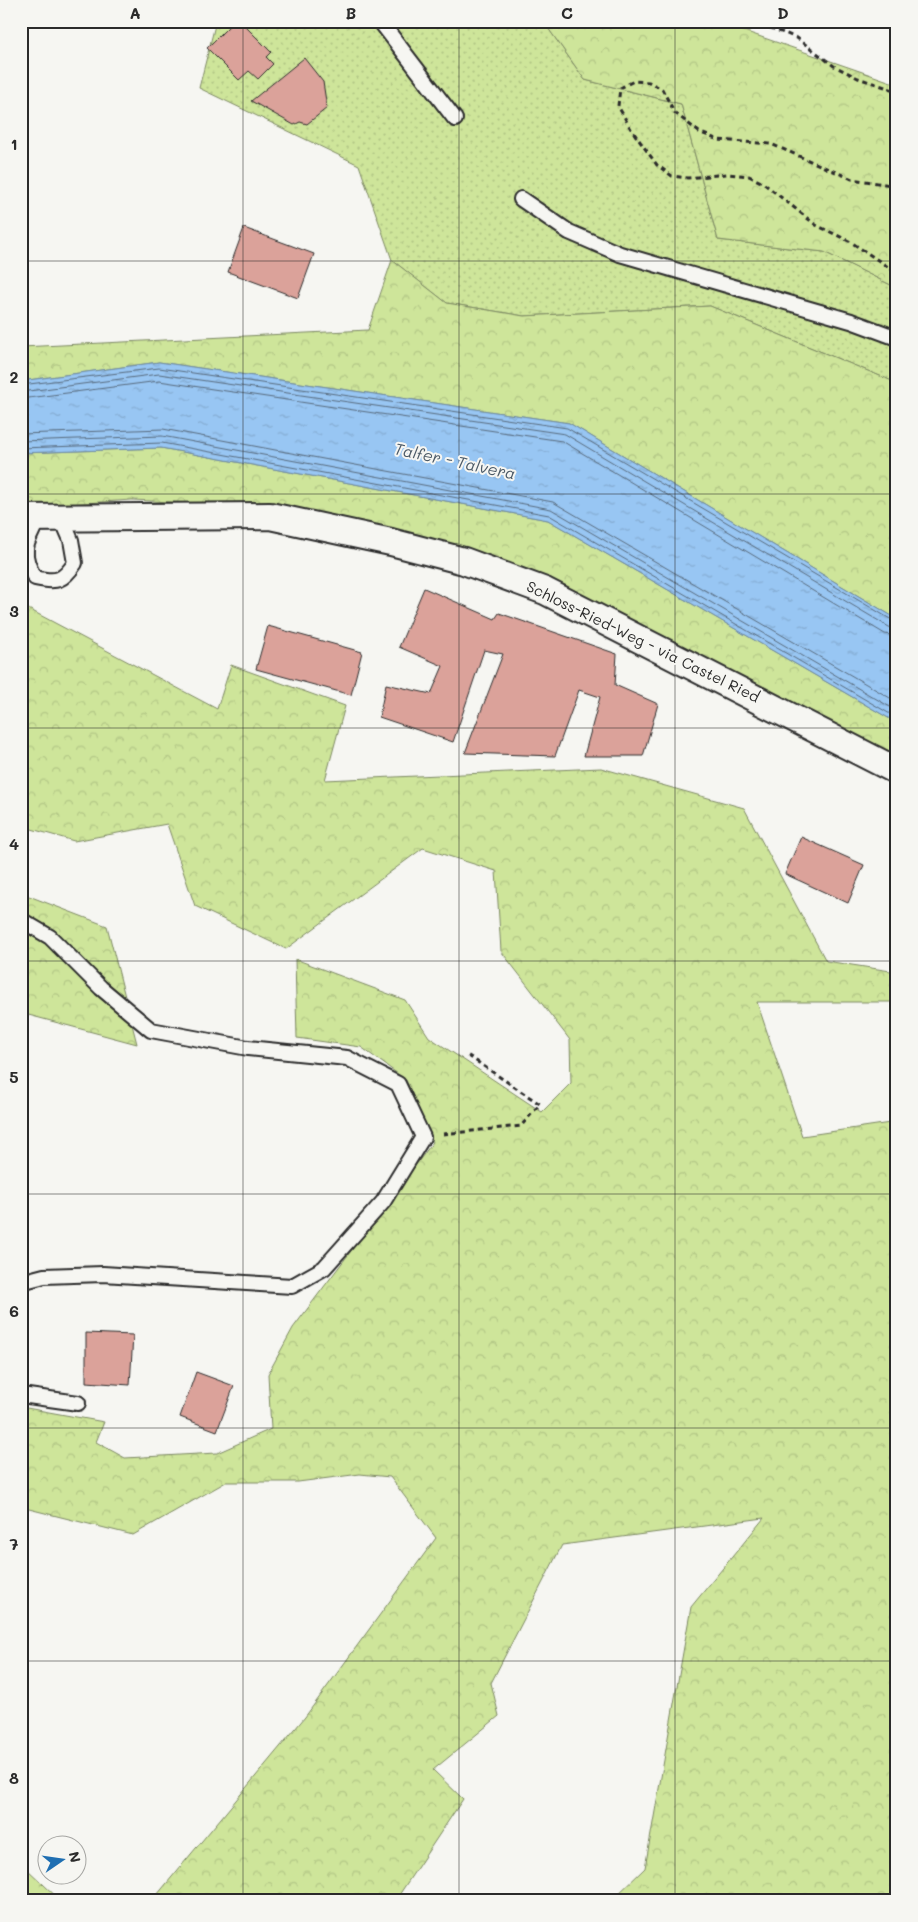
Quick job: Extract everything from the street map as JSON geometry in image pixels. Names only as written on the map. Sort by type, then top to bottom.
[{"type":"street","name":"Schloss-Ried-Weg - via Castel Ried","points":[[41,518],[270,516],[464,560],[545,591],[897,771]]},
{"type":"lane","points":[[380,21],[455,119]]},
{"type":"lane","points":[[521,199],[569,232],[620,254],[851,321],[897,338]]},
{"type":"lane","points":[[21,574],[35,578],[51,582],[66,576],[75,563],[71,540],[41,518],[27,541],[26,564],[35,578]]},
{"type":"lane","points":[[21,920],[50,937],[101,988],[151,1030],[248,1048],[347,1058],[398,1084],[423,1136],[383,1202],[324,1268],[292,1286],[103,1274],[44,1276],[21,1282]]},
{"type":"lane","points":[[21,1395],[78,1404]]},
{"type":"path","points":[[753,21],[797,38],[834,66],[858,78],[897,91]]},
{"type":"path","points":[[897,186],[852,178],[771,144],[718,140],[699,132],[675,113],[662,90],[649,82],[634,81],[620,88],[618,106],[630,129],[657,165],[672,176],[688,178],[727,174],[749,176],[763,183],[816,225],[851,242],[897,273]]},
{"type":"path","points":[[423,1136],[521,1126],[540,1104],[467,1054]]},
{"type":"green space","points":[[216,21],[543,21],[585,80],[681,104],[718,240],[824,252],[897,288],[897,383],[710,306],[524,316],[447,303],[392,260],[359,165],[199,88]]},
{"type":"green space","points":[[543,21],[715,21],[897,84],[897,288],[824,252],[718,240],[681,104],[585,80]]},
{"type":"green space","points":[[392,260],[447,303],[524,316],[710,306],[897,383],[897,619],[569,423],[159,362],[21,381],[21,347],[368,330]]},
{"type":"green space","points":[[161,448],[548,520],[897,723],[897,757],[544,576],[500,561],[269,507],[132,500],[21,507],[21,453]]},
{"type":"green space","points":[[21,605],[217,709],[231,665],[345,706],[325,780],[601,768],[744,808],[826,961],[897,972],[897,1002],[757,1002],[802,1136],[897,1122],[897,1901],[611,1901],[645,1868],[691,1607],[764,1518],[562,1545],[491,1683],[499,1716],[433,1770],[463,1799],[395,1901],[152,1901],[305,1717],[436,1538],[390,1477],[360,1474],[298,1482],[226,1482],[133,1535],[21,1507],[21,1407],[104,1422],[96,1442],[125,1458],[217,1453],[271,1429],[268,1374],[293,1328],[433,1142],[406,1080],[361,1047],[297,1038],[295,959],[405,1000],[429,1037],[542,1112],[571,1083],[570,1040],[501,951],[496,871],[423,848],[286,949],[195,906],[167,824],[74,841],[21,826]]},
{"type":"green space","points":[[21,893],[107,926],[137,1044],[21,1013]]},
{"type":"green space","points":[[21,1867],[26,1868],[38,1879],[38,1884],[43,1884],[61,1901],[21,1901]]},
{"type":"water","name":"Talfer - Talvera","points":[[159,362],[569,423],[897,619],[897,723],[548,520],[161,448],[21,453],[21,381]]},
{"type":"building","points":[[234,21],[240,21],[271,52],[266,57],[273,64],[258,79],[249,71],[239,80],[207,48]]},
{"type":"building","points":[[304,58],[323,82],[327,108],[307,124],[300,122],[294,125],[251,101]]},
{"type":"building","points":[[244,228],[314,254],[298,298],[228,272]]},
{"type":"building","points":[[424,588],[495,619],[499,613],[617,654],[615,685],[658,704],[643,756],[584,756],[600,697],[579,690],[555,756],[465,753],[503,654],[484,650],[453,742],[379,717],[386,684],[431,694],[443,666],[399,647]]},
{"type":"building","points":[[268,626],[362,652],[351,695],[256,669]]},
{"type":"building","points":[[801,837],[864,865],[848,903],[785,874]]},
{"type":"building","points":[[86,1333],[133,1335],[130,1385],[86,1382]]},
{"type":"building","points":[[196,1372],[234,1386],[217,1431],[180,1417]]}]
